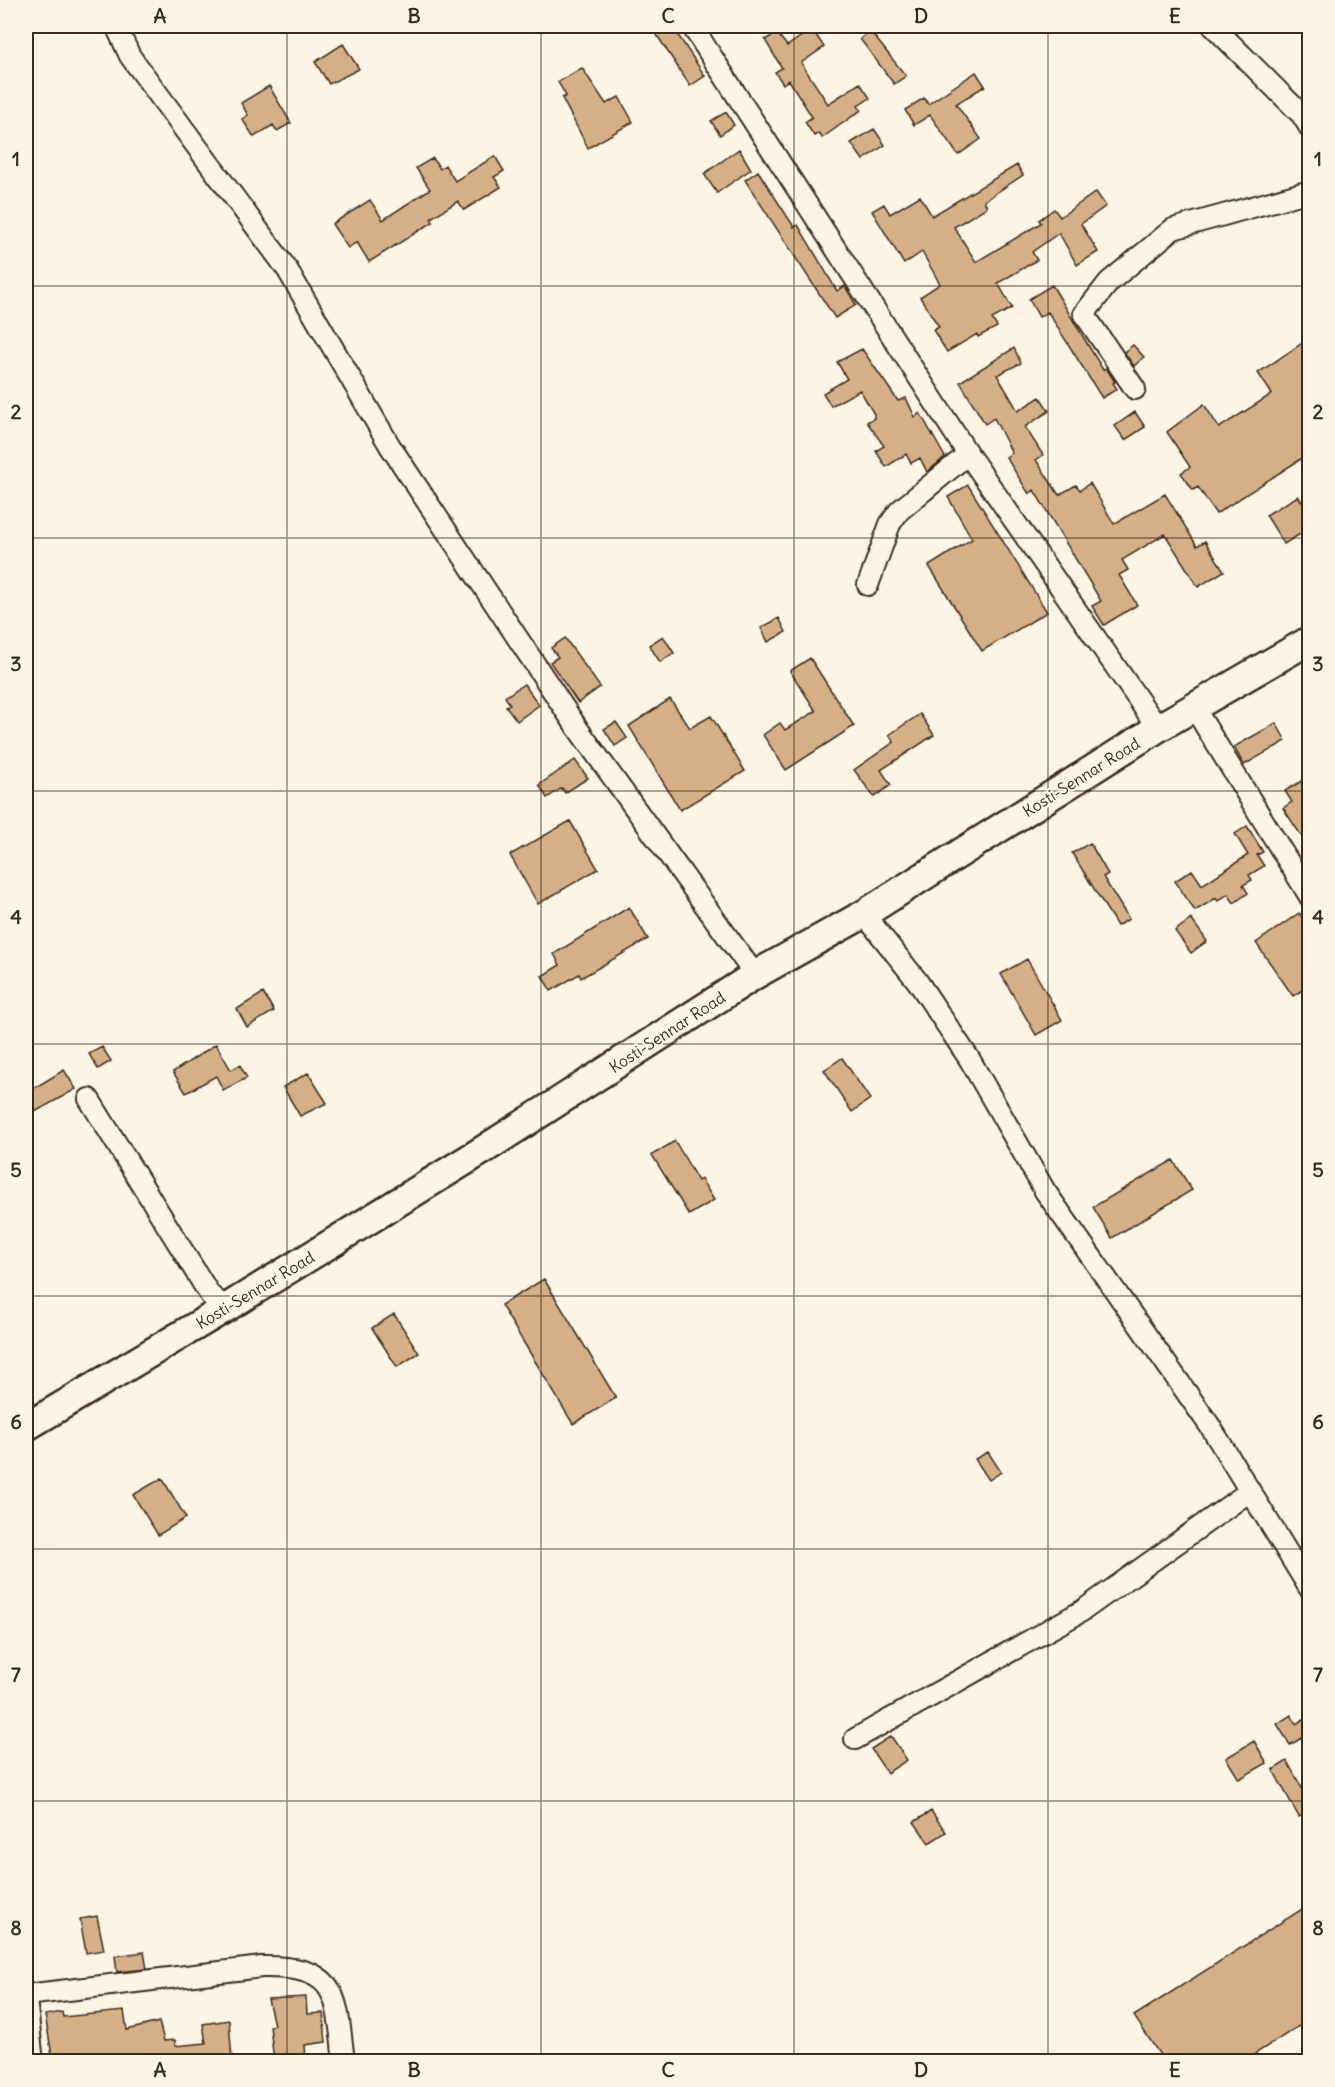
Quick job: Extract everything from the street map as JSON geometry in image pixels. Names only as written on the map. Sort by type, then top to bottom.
[{"type":"highway","name":"Kosti-Sennar Road","points":[[26,1427],[226,1308],[483,1150],[755,975],[864,914],[1158,728],[1195,709],[1310,640]]},
{"type":"street","points":[[116,26],[130,56],[287,269],[390,446],[578,729],[755,975]]},
{"type":"street","points":[[692,26],[968,454],[1158,728]]},
{"type":"street","points":[[1214,26],[1302,116],[1310,128]]},
{"type":"street","points":[[1135,389],[1084,314],[1108,282],[1173,229],[1310,190]]},
{"type":"street","points":[[868,585],[890,524],[899,511],[968,454]]},
{"type":"street","points":[[1195,709],[1310,897]]},
{"type":"street","points":[[864,914],[918,982],[970,1060],[1045,1191],[1210,1426],[1310,1589]]},
{"type":"street","points":[[89,1099],[210,1295],[226,1308]]},
{"type":"street","points":[[855,1739],[1082,1611],[1250,1491]]},
{"type":"street","points":[[33,2061],[26,1996],[262,1968],[292,1967],[322,1978],[337,2001],[344,2061]]},
{"type":"building","points":[[651,26],[672,26],[705,76],[690,86]]},
{"type":"building","points":[[812,29],[824,47],[801,63],[828,104],[860,83],[870,98],[858,106],[861,110],[822,138],[819,133],[814,136],[805,122],[812,117],[789,80],[783,84],[775,72],[782,68],[765,40],[777,33],[787,46]]},
{"type":"building","points":[[870,31],[906,76],[894,84],[860,39]]},
{"type":"building","points":[[343,44],[359,69],[329,84],[315,62]]},
{"type":"building","points":[[582,68],[606,104],[619,97],[633,122],[588,148],[562,98],[566,96],[558,82]]},
{"type":"building","points":[[976,72],[985,86],[956,104],[981,139],[958,155],[930,115],[914,125],[905,110],[924,98],[928,104]]},
{"type":"building","points":[[269,86],[291,123],[277,131],[273,125],[254,137],[242,119],[248,115],[241,103]]},
{"type":"building","points":[[726,112],[734,125],[720,135],[711,121]]},
{"type":"building","points":[[874,129],[885,145],[863,160],[851,143]]},
{"type":"building","points":[[739,149],[751,169],[717,193],[704,174]]},
{"type":"building","points":[[495,156],[504,171],[494,177],[501,187],[464,210],[458,201],[431,218],[433,222],[369,262],[357,242],[348,248],[332,224],[370,200],[383,220],[430,189],[416,168],[433,158],[440,169],[445,165],[455,181]]},
{"type":"building","points":[[1017,165],[1023,175],[984,201],[987,207],[954,227],[976,262],[1041,223],[1039,220],[1054,209],[1060,217],[1096,192],[1106,206],[1081,224],[1098,252],[1077,265],[1059,233],[1032,252],[1037,260],[998,283],[1012,308],[992,319],[997,327],[978,337],[977,334],[947,352],[933,330],[939,327],[920,297],[940,284],[922,252],[904,264],[872,211],[884,204],[890,214],[920,196],[932,216]]},
{"type":"building","points":[[758,171],[794,227],[798,225],[837,291],[845,286],[856,305],[835,318],[745,180]]},
{"type":"building","points":[[1052,285],[1103,370],[1106,368],[1115,382],[1113,383],[1117,389],[1102,398],[1048,312],[1039,317],[1029,299]]},
{"type":"building","points":[[1310,338],[1310,453],[1216,514],[1198,487],[1193,490],[1181,473],[1190,467],[1167,432],[1204,404],[1219,428],[1272,394],[1258,373]]},
{"type":"building","points":[[1133,345],[1144,357],[1134,366],[1124,352]]},
{"type":"building","points":[[1014,348],[1021,363],[997,375],[1018,411],[1040,397],[1049,411],[1025,427],[1043,455],[1036,460],[1059,495],[1076,485],[1080,490],[1090,483],[1114,524],[1165,494],[1197,546],[1205,541],[1224,571],[1198,587],[1165,534],[1122,560],[1128,570],[1119,575],[1137,605],[1104,625],[1092,606],[1101,601],[1034,490],[1029,494],[1006,457],[1012,453],[994,418],[985,424],[960,382]]},
{"type":"building","points":[[862,349],[898,401],[906,398],[915,417],[920,413],[945,457],[927,472],[920,458],[911,463],[906,454],[886,467],[876,451],[884,446],[867,422],[874,418],[874,414],[860,390],[831,406],[823,393],[847,379],[837,362]]},
{"type":"building","points":[[1135,412],[1145,427],[1125,440],[1115,426]]},
{"type":"building","points":[[968,485],[1047,612],[982,651],[929,566],[972,539],[948,497]]},
{"type":"building","points":[[1298,496],[1310,514],[1310,528],[1284,544],[1266,515]]},
{"type":"building","points":[[779,618],[786,632],[768,642],[761,628]]},
{"type":"building","points":[[663,636],[674,653],[660,662],[649,645]]},
{"type":"building","points":[[565,638],[600,687],[578,703],[550,662],[558,657],[551,648]]},
{"type":"building","points":[[810,658],[854,726],[786,770],[763,735],[780,723],[785,730],[816,711],[790,671]]},
{"type":"building","points":[[524,684],[539,705],[517,721],[506,706],[510,704],[505,697]]},
{"type":"building","points":[[670,699],[690,728],[711,716],[745,771],[680,810],[629,726]]},
{"type":"building","points":[[920,714],[934,735],[881,770],[891,785],[874,797],[854,770],[894,742],[889,735]]},
{"type":"building","points":[[616,722],[627,738],[615,746],[604,729]]},
{"type":"building","points":[[1276,723],[1286,741],[1244,765],[1234,747]]},
{"type":"building","points":[[575,760],[588,778],[565,793],[562,788],[547,798],[539,785]]},
{"type":"building","points":[[1310,776],[1310,849],[1283,808],[1292,802],[1285,791]]},
{"type":"building","points":[[570,821],[598,869],[538,904],[510,855]]},
{"type":"building","points":[[1247,826],[1263,852],[1257,855],[1264,866],[1249,875],[1252,880],[1243,885],[1248,893],[1234,903],[1228,894],[1218,901],[1216,898],[1195,911],[1175,881],[1192,870],[1202,885],[1248,855],[1235,834]]},
{"type":"building","points":[[1090,843],[1108,874],[1103,877],[1129,919],[1117,926],[1072,853]]},
{"type":"building","points":[[629,907],[648,939],[581,978],[579,974],[551,991],[542,976],[560,965],[554,954]]},
{"type":"building","points":[[1299,913],[1310,928],[1310,985],[1293,996],[1256,943]]},
{"type":"building","points":[[1191,919],[1207,941],[1191,953],[1175,931]]},
{"type":"building","points":[[1027,959],[1062,1020],[1036,1035],[1001,974]]},
{"type":"building","points":[[263,993],[274,1011],[247,1027],[237,1009]]},
{"type":"building","points":[[216,1044],[231,1070],[240,1065],[247,1078],[223,1090],[216,1076],[186,1093],[173,1072]]},
{"type":"building","points":[[102,1047],[111,1061],[98,1069],[89,1054]]},
{"type":"building","points":[[842,1058],[870,1099],[852,1112],[824,1070]]},
{"type":"building","points":[[64,1070],[76,1089],[26,1117],[26,1093]]},
{"type":"building","points":[[308,1073],[327,1103],[300,1116],[283,1087]]},
{"type":"building","points":[[675,1141],[698,1181],[701,1179],[714,1200],[689,1215],[652,1155]]},
{"type":"building","points":[[1173,1160],[1192,1190],[1112,1238],[1093,1207]]},
{"type":"building","points":[[544,1279],[616,1398],[573,1424],[501,1305]]},
{"type":"building","points":[[394,1314],[419,1353],[397,1367],[372,1328]]},
{"type":"building","points":[[988,1452],[1001,1472],[989,1480],[975,1459]]},
{"type":"building","points":[[162,1478],[186,1518],[158,1535],[133,1495]]},
{"type":"building","points":[[1291,1715],[1296,1724],[1310,1715],[1310,1733],[1290,1745],[1277,1724]]},
{"type":"building","points":[[891,1736],[907,1760],[887,1773],[871,1749]]},
{"type":"building","points":[[1254,1741],[1267,1763],[1239,1779],[1226,1758]]},
{"type":"building","points":[[1287,1761],[1310,1803],[1310,1810],[1299,1817],[1273,1770]]},
{"type":"building","points":[[931,1811],[946,1832],[929,1843],[914,1822]]},
{"type":"building","points":[[1310,1904],[1310,2019],[1244,2061],[1164,2061],[1134,2016]]},
{"type":"building","points":[[97,1916],[104,1950],[86,1953],[80,1919]]},
{"type":"building","points":[[144,1952],[147,1969],[117,1972],[115,1956]]},
{"type":"building","points":[[306,1997],[307,2014],[323,2013],[326,2042],[305,2045],[306,2061],[274,2061],[270,2026],[274,2025],[268,1999]]},
{"type":"building","points":[[124,2011],[127,2030],[159,2022],[164,2041],[175,2040],[175,2046],[206,2043],[203,2024],[229,2020],[232,2061],[53,2061],[45,2015],[62,2012],[63,2017]]}]
